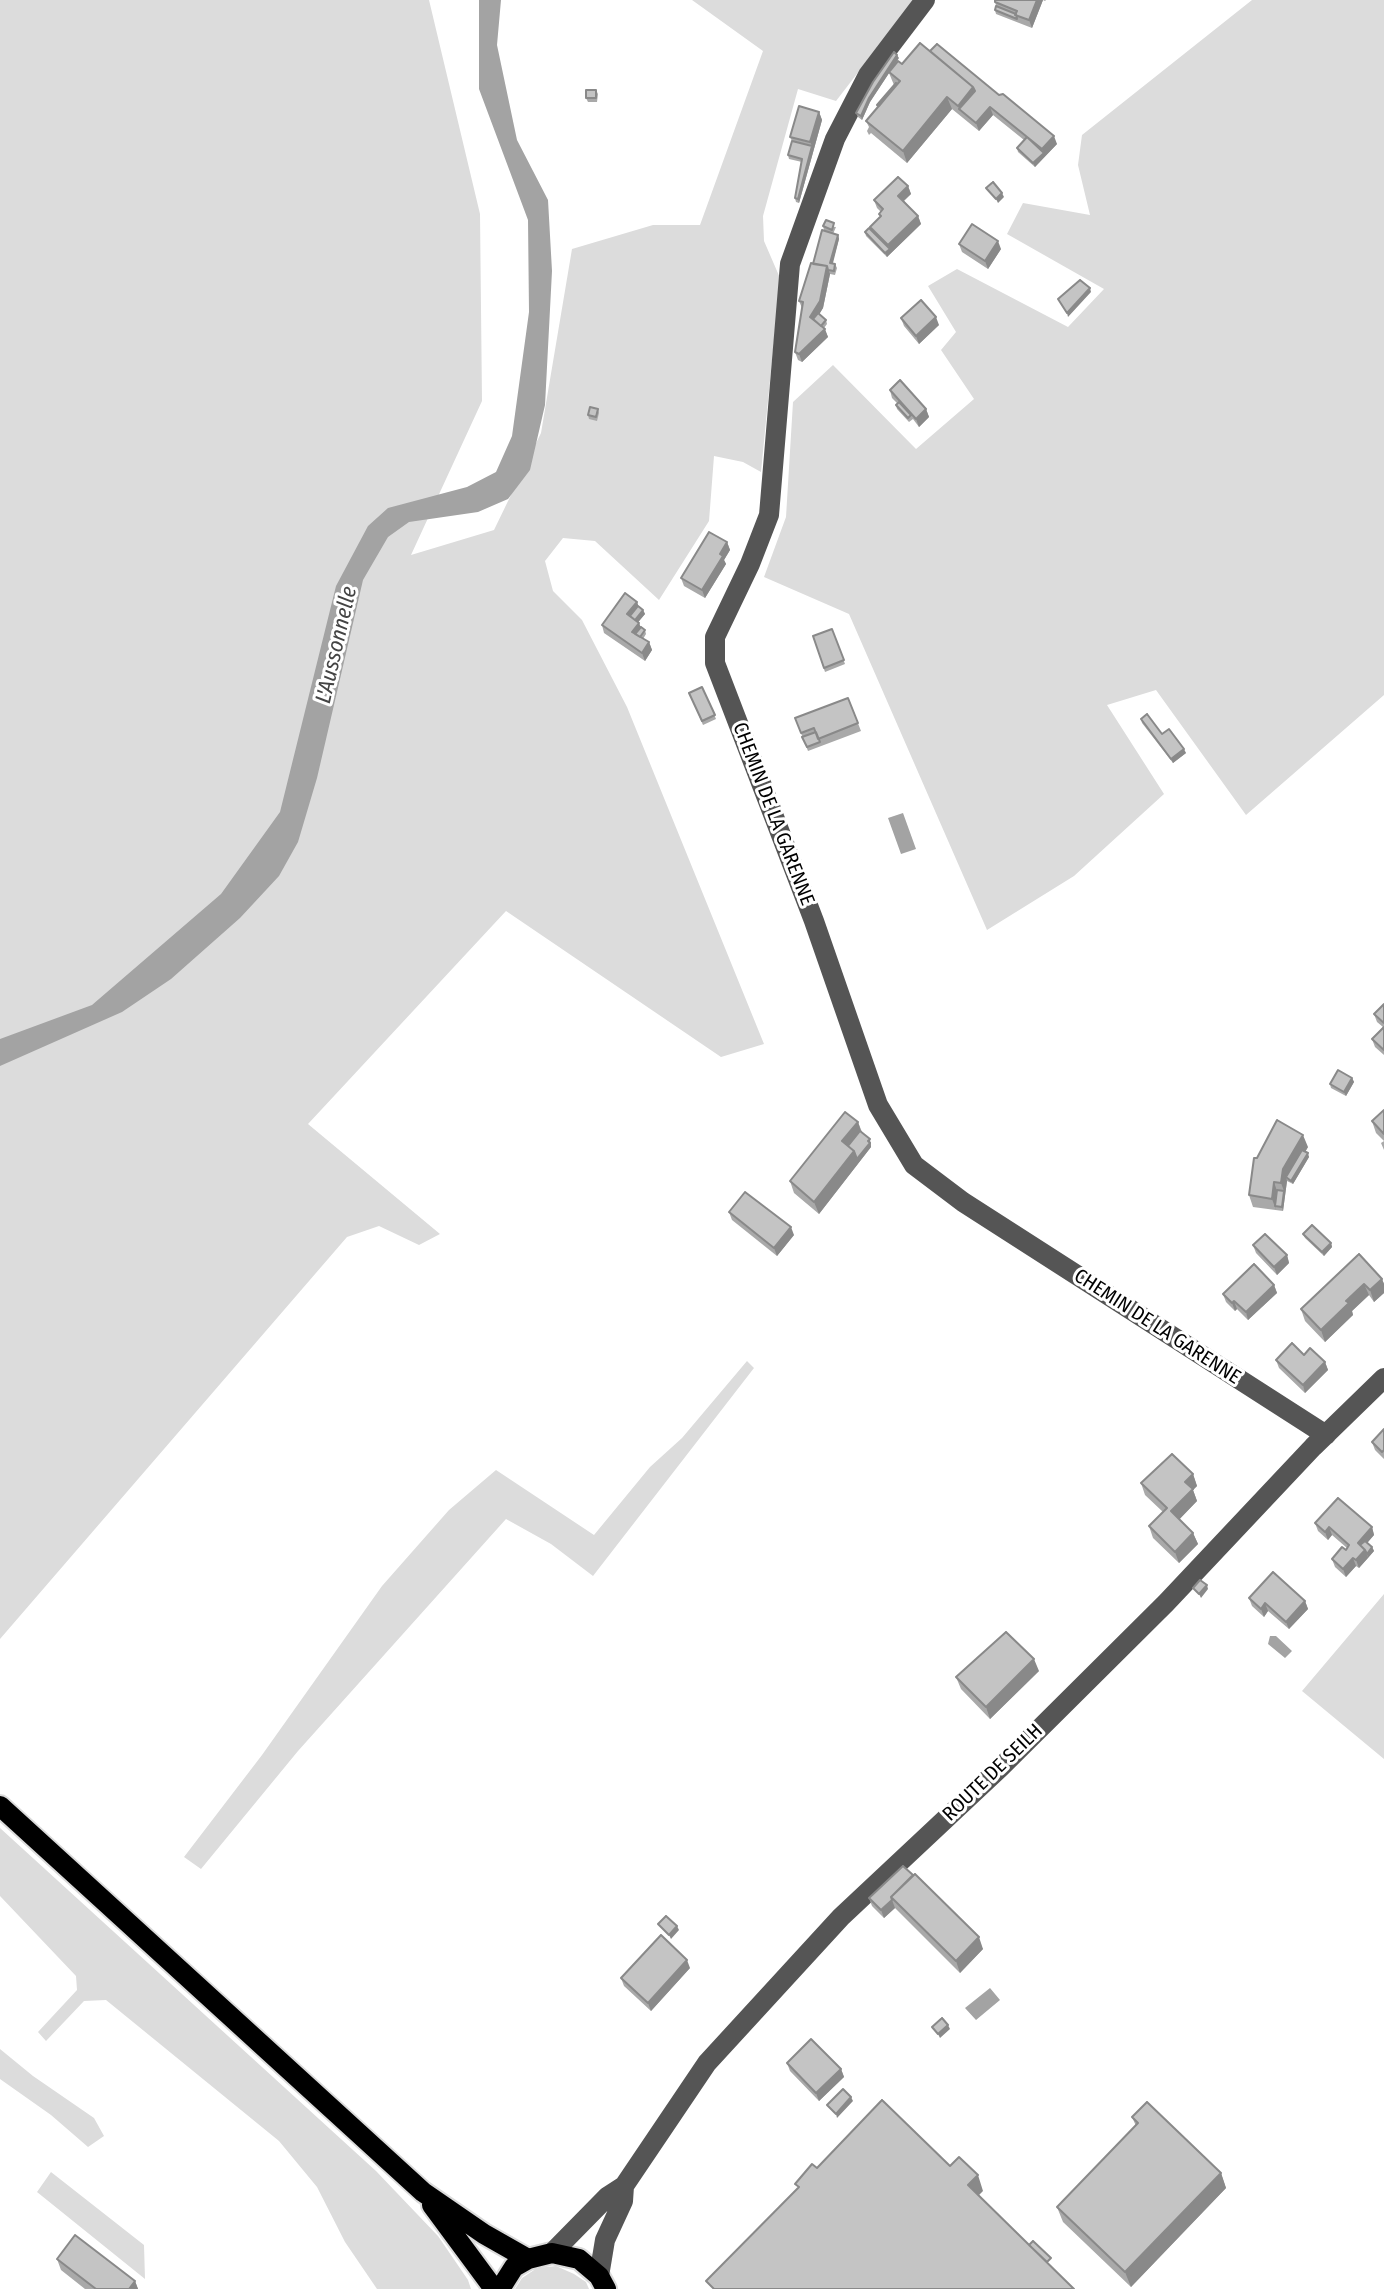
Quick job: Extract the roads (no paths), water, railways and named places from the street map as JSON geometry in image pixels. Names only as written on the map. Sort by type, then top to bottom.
[{"type":"main road","points":[[0,1806],[423,2192],[484,2234],[528,2259]]},
{"type":"main road","points":[[423,2192],[497,2289],[514,2267],[528,2259],[552,2253],[579,2259],[603,2283]]},
{"type":"street","name":"CHEMIN DE LA GARENNE","points":[[925,0],[868,75],[835,139],[790,264],[769,515],[750,564],[715,637],[715,663],[814,921],[878,1105],[914,1165],[963,1202],[1326,1435]]},
{"type":"street","name":"ROUTE DE SEILH","points":[[552,2253],[607,2197],[624,2186],[707,2063],[841,1917],[1001,1767],[1384,1378]]},
{"type":"street","name":"ROUTE DE SEILH","points":[[603,2283],[605,2240],[623,2201],[624,2186]]},
{"type":"water","name":"L'Aussonnelle","points":[[479,0],[501,0],[497,45],[517,140],[548,200],[552,271],[545,405],[530,470],[508,499],[478,512],[409,522],[388,537],[363,580],[317,778],[298,842],[279,876],[240,918],[171,979],[122,1012],[0,1066],[0,1039],[92,1005],[221,894],[280,812],[336,586],[368,526],[388,508],[467,487],[496,472],[512,436],[529,312],[528,220],[479,89]]},
{"type":"water","points":[[903,813],[916,849],[901,854],[888,818]]},
{"type":"water","points":[[1270,1636],[1276,1636],[1292,1651],[1285,1658],[1268,1644]]},
{"type":"water","points":[[990,1988],[1000,2000],[976,2020],[965,2008]]}]
